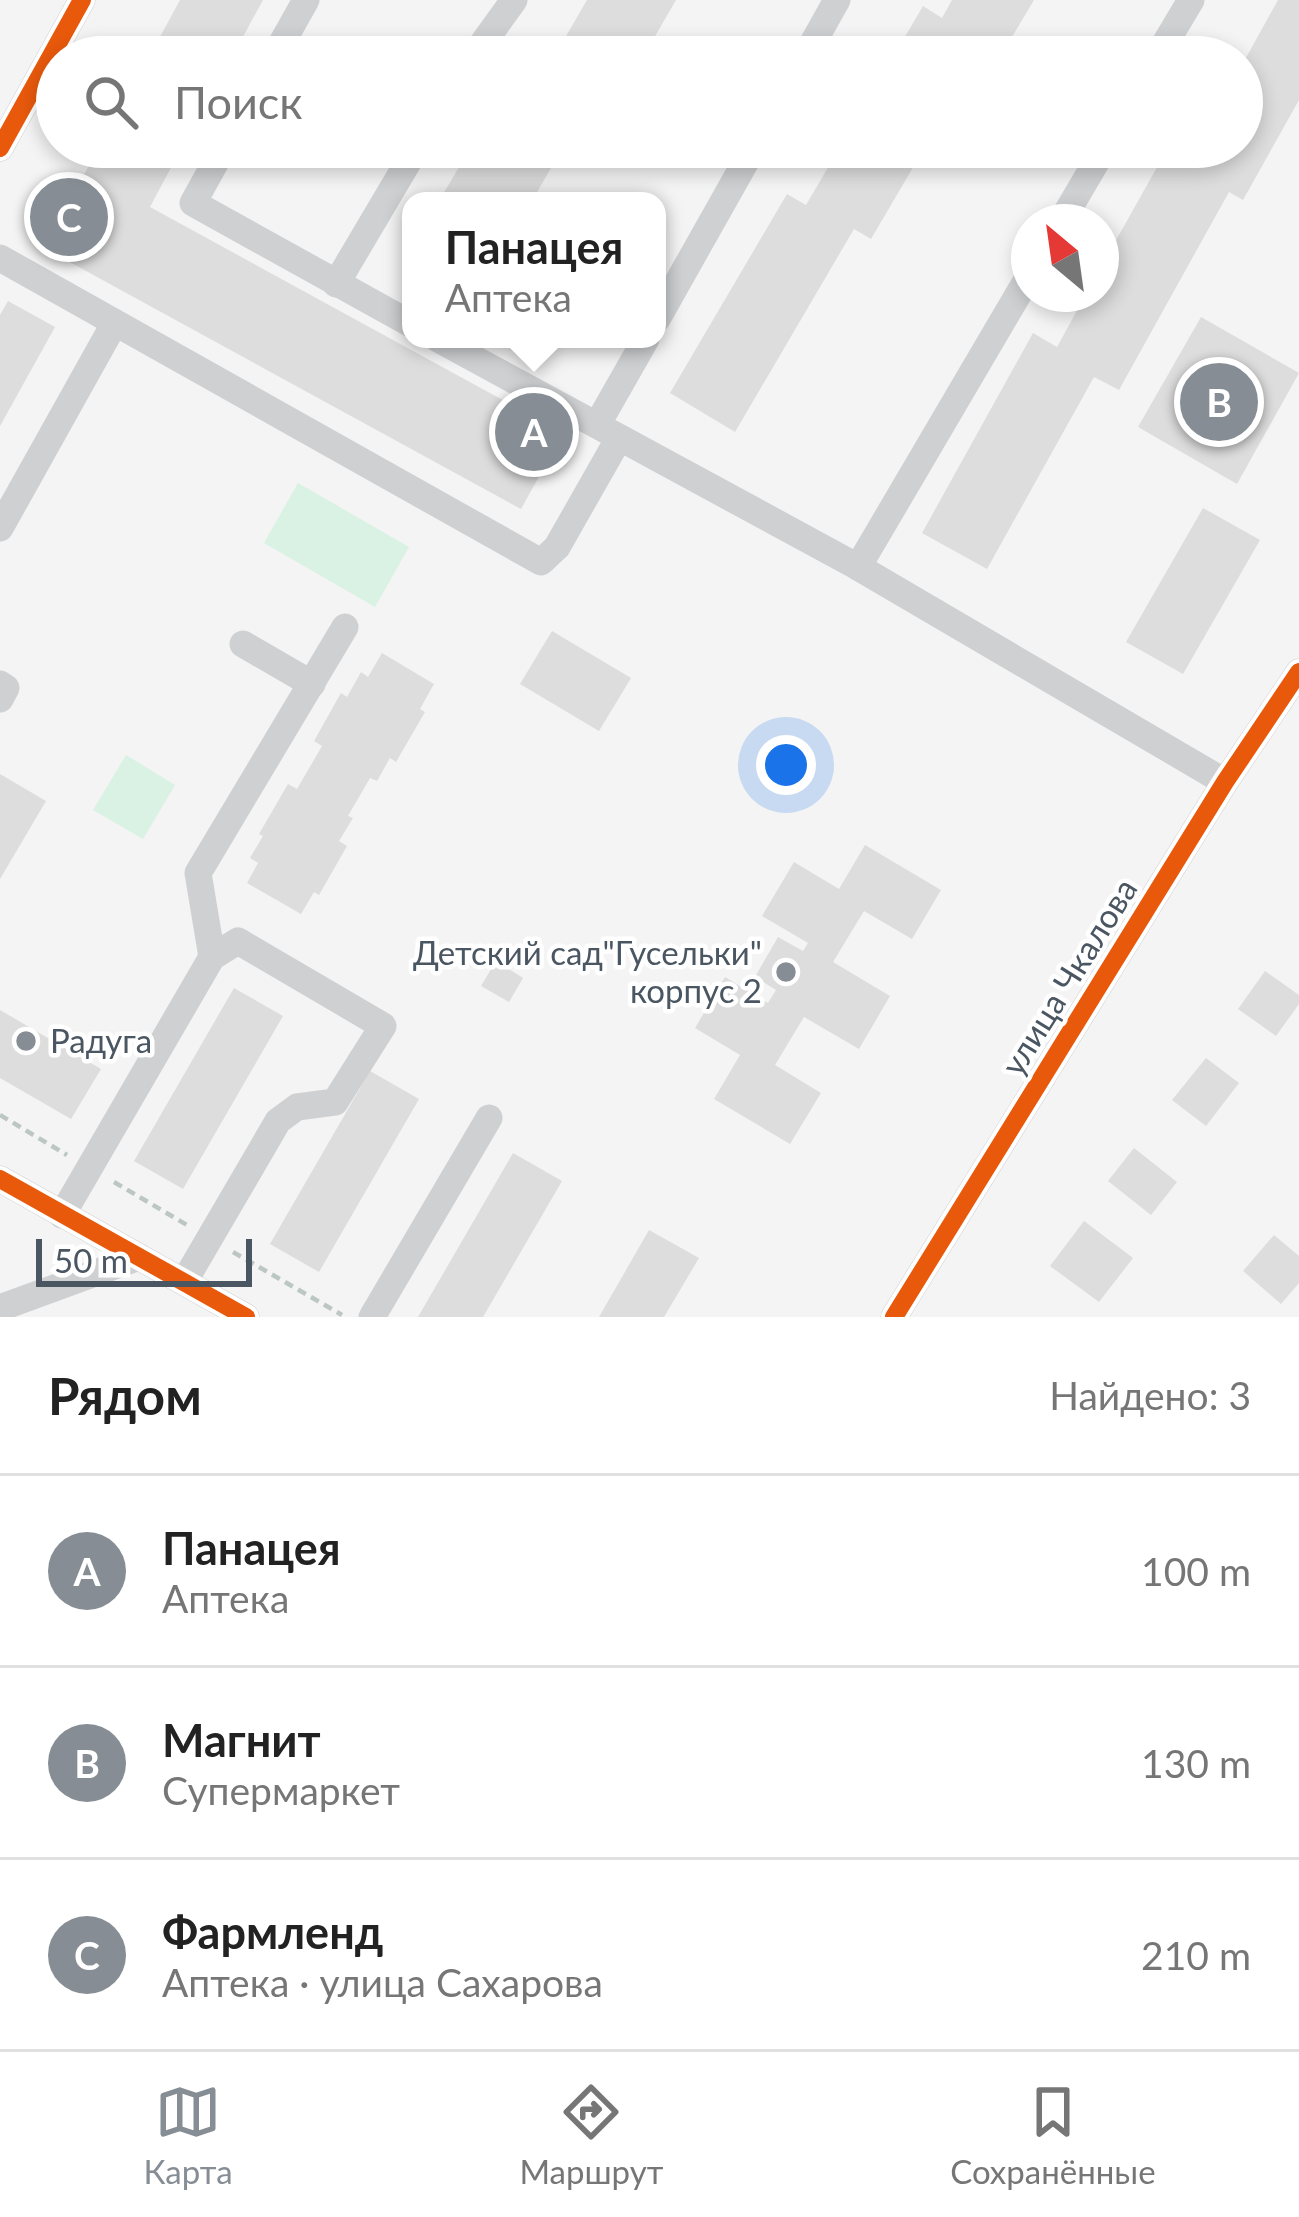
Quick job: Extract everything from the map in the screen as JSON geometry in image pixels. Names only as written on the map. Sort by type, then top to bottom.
[{"type":"street","points":[[62,36],[82,0]]},
{"type":"street","points":[[286,36],[306,0]]},
{"type":"street","points":[[488,36],[514,0]]},
{"type":"street","points":[[817,36],[838,0]]},
{"type":"street","points":[[1170,36],[1191,0]]},
{"type":"street","points":[[0,148],[36,83]]},
{"type":"street","points":[[212,168],[193,202],[402,319]]},
{"type":"street","points":[[337,284],[406,168]]},
{"type":"street","points":[[666,303],[742,168]]},
{"type":"street","points":[[1071,204],[1092,168]]},
{"type":"street","points":[[0,258],[541,562],[557,547],[642,348]]},
{"type":"street","points":[[859,567],[1011,307]]},
{"type":"street","points":[[0,528],[115,324]]},
{"type":"street","points":[[455,348],[859,567],[1225,782]]},
{"type":"street","points":[[212,957],[198,873],[346,628]]},
{"type":"street","points":[[243,644],[312,684]]},
{"type":"street","name":"улица Чкалова","points":[[894,1317],[1225,782],[1299,672]]},
{"type":"street","points":[[0,684],[6,688],[0,699]]},
{"type":"street","points":[[184,1282],[278,1120],[297,1107],[335,1102],[382,1026],[206,923]]},
{"type":"street","points":[[62,1215],[212,957],[238,941]]},
{"type":"street","points":[[372,1317],[489,1118]]},
{"type":"street","points":[[0,1179],[246,1317]]},
{"type":"street","points":[[0,1308],[139,1257]]},
{"type":"path","points":[[0,1115],[345,1317]]},
{"type":"green space","points":[[298,483],[409,547],[375,607],[264,543]]},
{"type":"green space","points":[[126,755],[175,785],[143,839],[93,810]]},
{"type":"building","points":[[180,0],[263,0],[243,36],[160,36]]},
{"type":"building","points":[[587,0],[676,0],[655,36],[566,36]]},
{"type":"building","points":[[952,0],[1034,0],[1013,36],[905,36],[923,6],[942,18]]},
{"type":"building","points":[[1278,0],[1299,0],[1299,100],[1263,164],[1263,36],[1258,36]]},
{"type":"building","points":[[88,168],[171,168],[150,207],[563,433],[521,509],[44,248]]},
{"type":"building","points":[[459,168],[551,168],[537,192],[444,192]]},
{"type":"building","points":[[828,168],[913,168],[871,239],[854,229],[735,432],[670,393],[787,194],[806,205]]},
{"type":"building","points":[[1157,168],[1261,168],[1243,200],[1229,192],[1119,390],[1094,377],[987,569],[922,533],[1033,333],[1057,347],[1076,312],[1119,312],[1119,235]]},
{"type":"building","points":[[8,301],[55,327],[0,426],[0,315]]},
{"type":"building","points":[[1201,317],[1299,373],[1237,484],[1138,427]]},
{"type":"building","points":[[1203,508],[1260,540],[1183,674],[1126,642]]},
{"type":"building","points":[[552,631],[631,678],[599,731],[520,684]]},
{"type":"building","points":[[382,653],[434,684],[420,709],[425,712],[396,762],[390,758],[377,781],[370,778],[348,816],[353,818],[339,841],[347,846],[319,895],[314,892],[301,914],[247,883],[258,863],[250,858],[288,784],[297,789],[322,746],[314,741],[341,693],[347,697],[361,672],[368,677]]},
{"type":"building","points":[[0,774],[46,801],[0,879]]},
{"type":"building","points":[[865,845],[941,890],[912,939],[864,911],[833,962],[890,996],[859,1049],[804,1017],[775,1065],[821,1093],[790,1144],[714,1099],[740,1055],[695,1028],[725,977],[768,1003],[776,990],[755,977],[778,937],[803,951],[808,943],[762,916],[794,862],[839,889]]},
{"type":"building","points":[[496,961],[523,978],[509,1002],[481,986]]},
{"type":"building","points":[[1265,971],[1299,995],[1299,1004],[1276,1036],[1238,1009]]},
{"type":"building","points":[[234,988],[283,1016],[183,1189],[134,1161]]},
{"type":"building","name":"Радуга","points":[[0,1010],[101,1069],[71,1119],[0,1078]]},
{"type":"building","points":[[1206,1058],[1239,1083],[1206,1126],[1172,1100]]},
{"type":"building","points":[[370,1071],[419,1099],[319,1272],[270,1244]]},
{"type":"building","points":[[1134,1148],[1177,1182],[1151,1215],[1108,1181]]},
{"type":"building","points":[[513,1153],[562,1181],[483,1317],[418,1317]]},
{"type":"building","points":[[1084,1221],[1133,1258],[1099,1302],[1050,1266]]},
{"type":"building","points":[[649,1230],[699,1258],[664,1317],[599,1317]]},
{"type":"building","points":[[1274,1235],[1299,1256],[1299,1283],[1281,1304],[1243,1271]]},
{"type":"cycle path","points":[[62,36],[82,0]]},
{"type":"cycle path","points":[[0,148],[36,83]]},
{"type":"cycle path","points":[[894,1317],[1225,782],[1299,672]]},
{"type":"cycle path","points":[[0,1179],[246,1317]]},
{"type":"place","name":"Фармленд","points":[[69,217]]},
{"type":"place","name":"Магнит","points":[[1219,402]]},
{"type":"place","name":"Панацея","points":[[534,432]]},
{"type":"place","name":"Детский сад\"Гусельки\" корпус 2","points":[[786,972]]},
{"type":"place","name":"Радуга","points":[[26,1041]]}]
